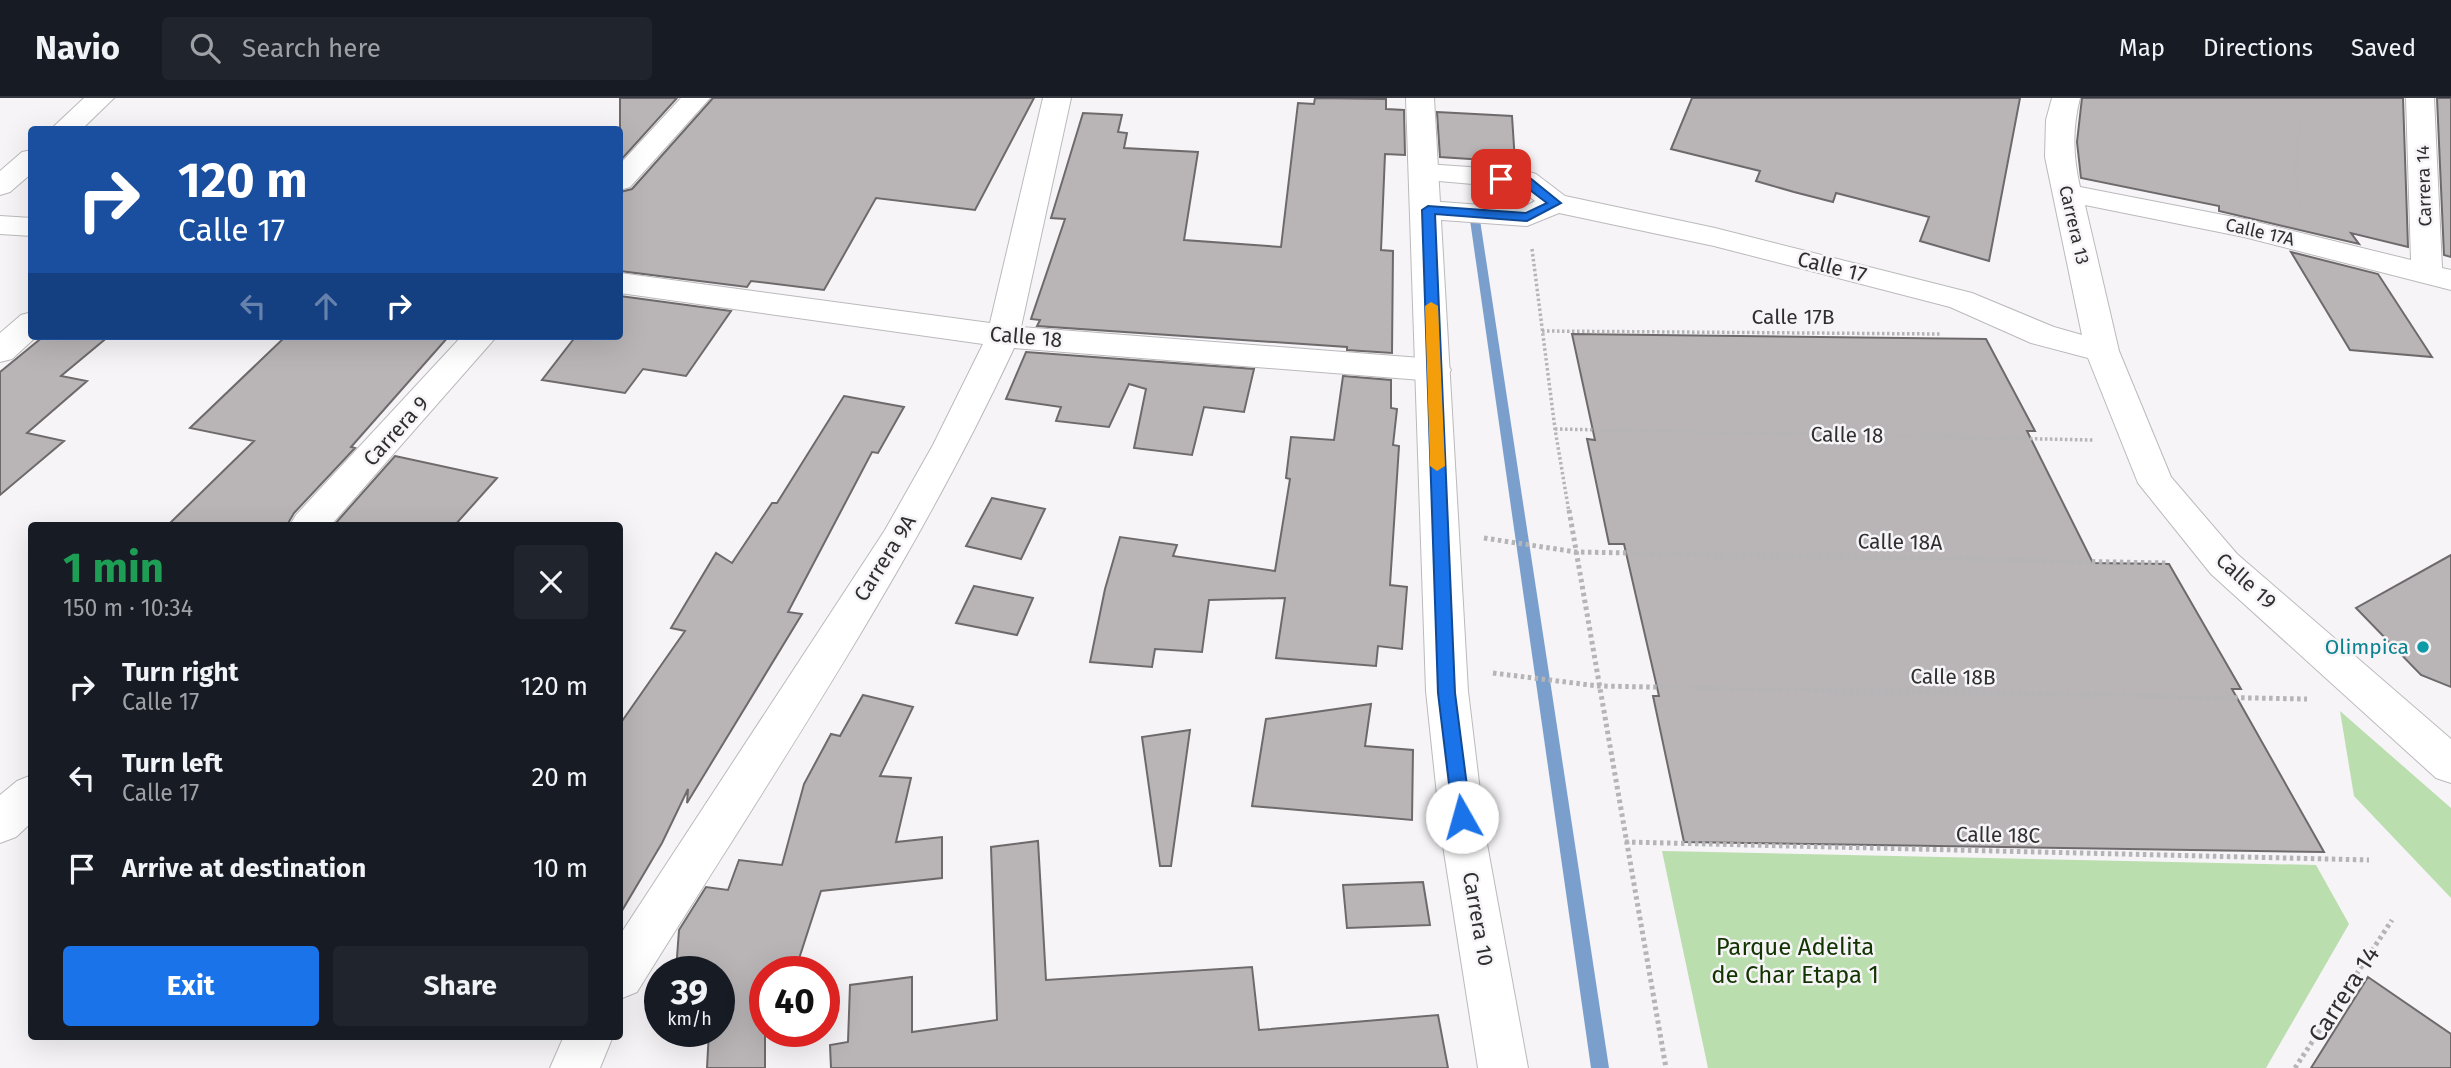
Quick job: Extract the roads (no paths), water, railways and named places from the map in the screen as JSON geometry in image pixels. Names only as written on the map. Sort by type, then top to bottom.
[{"type":"street","points":[[68,126],[100,98]]},
{"type":"street","points":[[623,178],[696,98]]},
{"type":"street","name":"Carrera 9A","points":[[623,971],[660,908],[898,540],[951,445],[1003,336],[1058,98]]},
{"type":"street","name":"Carrera 10","points":[[1420,98],[1427,192],[1447,693],[1468,866],[1503,1068]]},
{"type":"street","name":"Carrera 13","points":[[2066,98],[2060,120],[2059,158],[2102,351]]},
{"type":"street","points":[[2420,106],[2451,120]]},
{"type":"street","name":"Carrera 14","points":[[2420,106],[2439,277]]},
{"type":"street","points":[[0,186],[28,162]]},
{"type":"street","name":"Calle 17","points":[[1427,192],[1525,180],[1555,203],[1715,237],[1961,300],[2043,335],[2102,351]]},
{"type":"street","points":[[1427,192],[1527,217],[1555,203]]},
{"type":"street","name":"Calle 17A","points":[[2067,193],[2304,243],[2439,277]]},
{"type":"street","points":[[0,225],[28,226]]},
{"type":"street","name":"Calle 18","points":[[623,283],[1003,336],[1434,370]]},
{"type":"street","points":[[0,351],[28,326]]},
{"type":"street","name":"Carrera 9","points":[[313,522],[477,340]]},
{"type":"street","name":"Calle 19","points":[[2102,351],[2156,483],[2224,564],[2451,765]]},
{"type":"street","points":[[0,823],[28,798]]},
{"type":"street","points":[[576,1068],[587,1040]]},
{"type":"waterway","points":[[1475,220],[1600,1068]]},
{"type":"place","name":"Olimpica","points":[[2423,647]]},
{"type":"park label","name":"Parque Adelita de Char Etapa 1","points":[[1795,961]]}]
